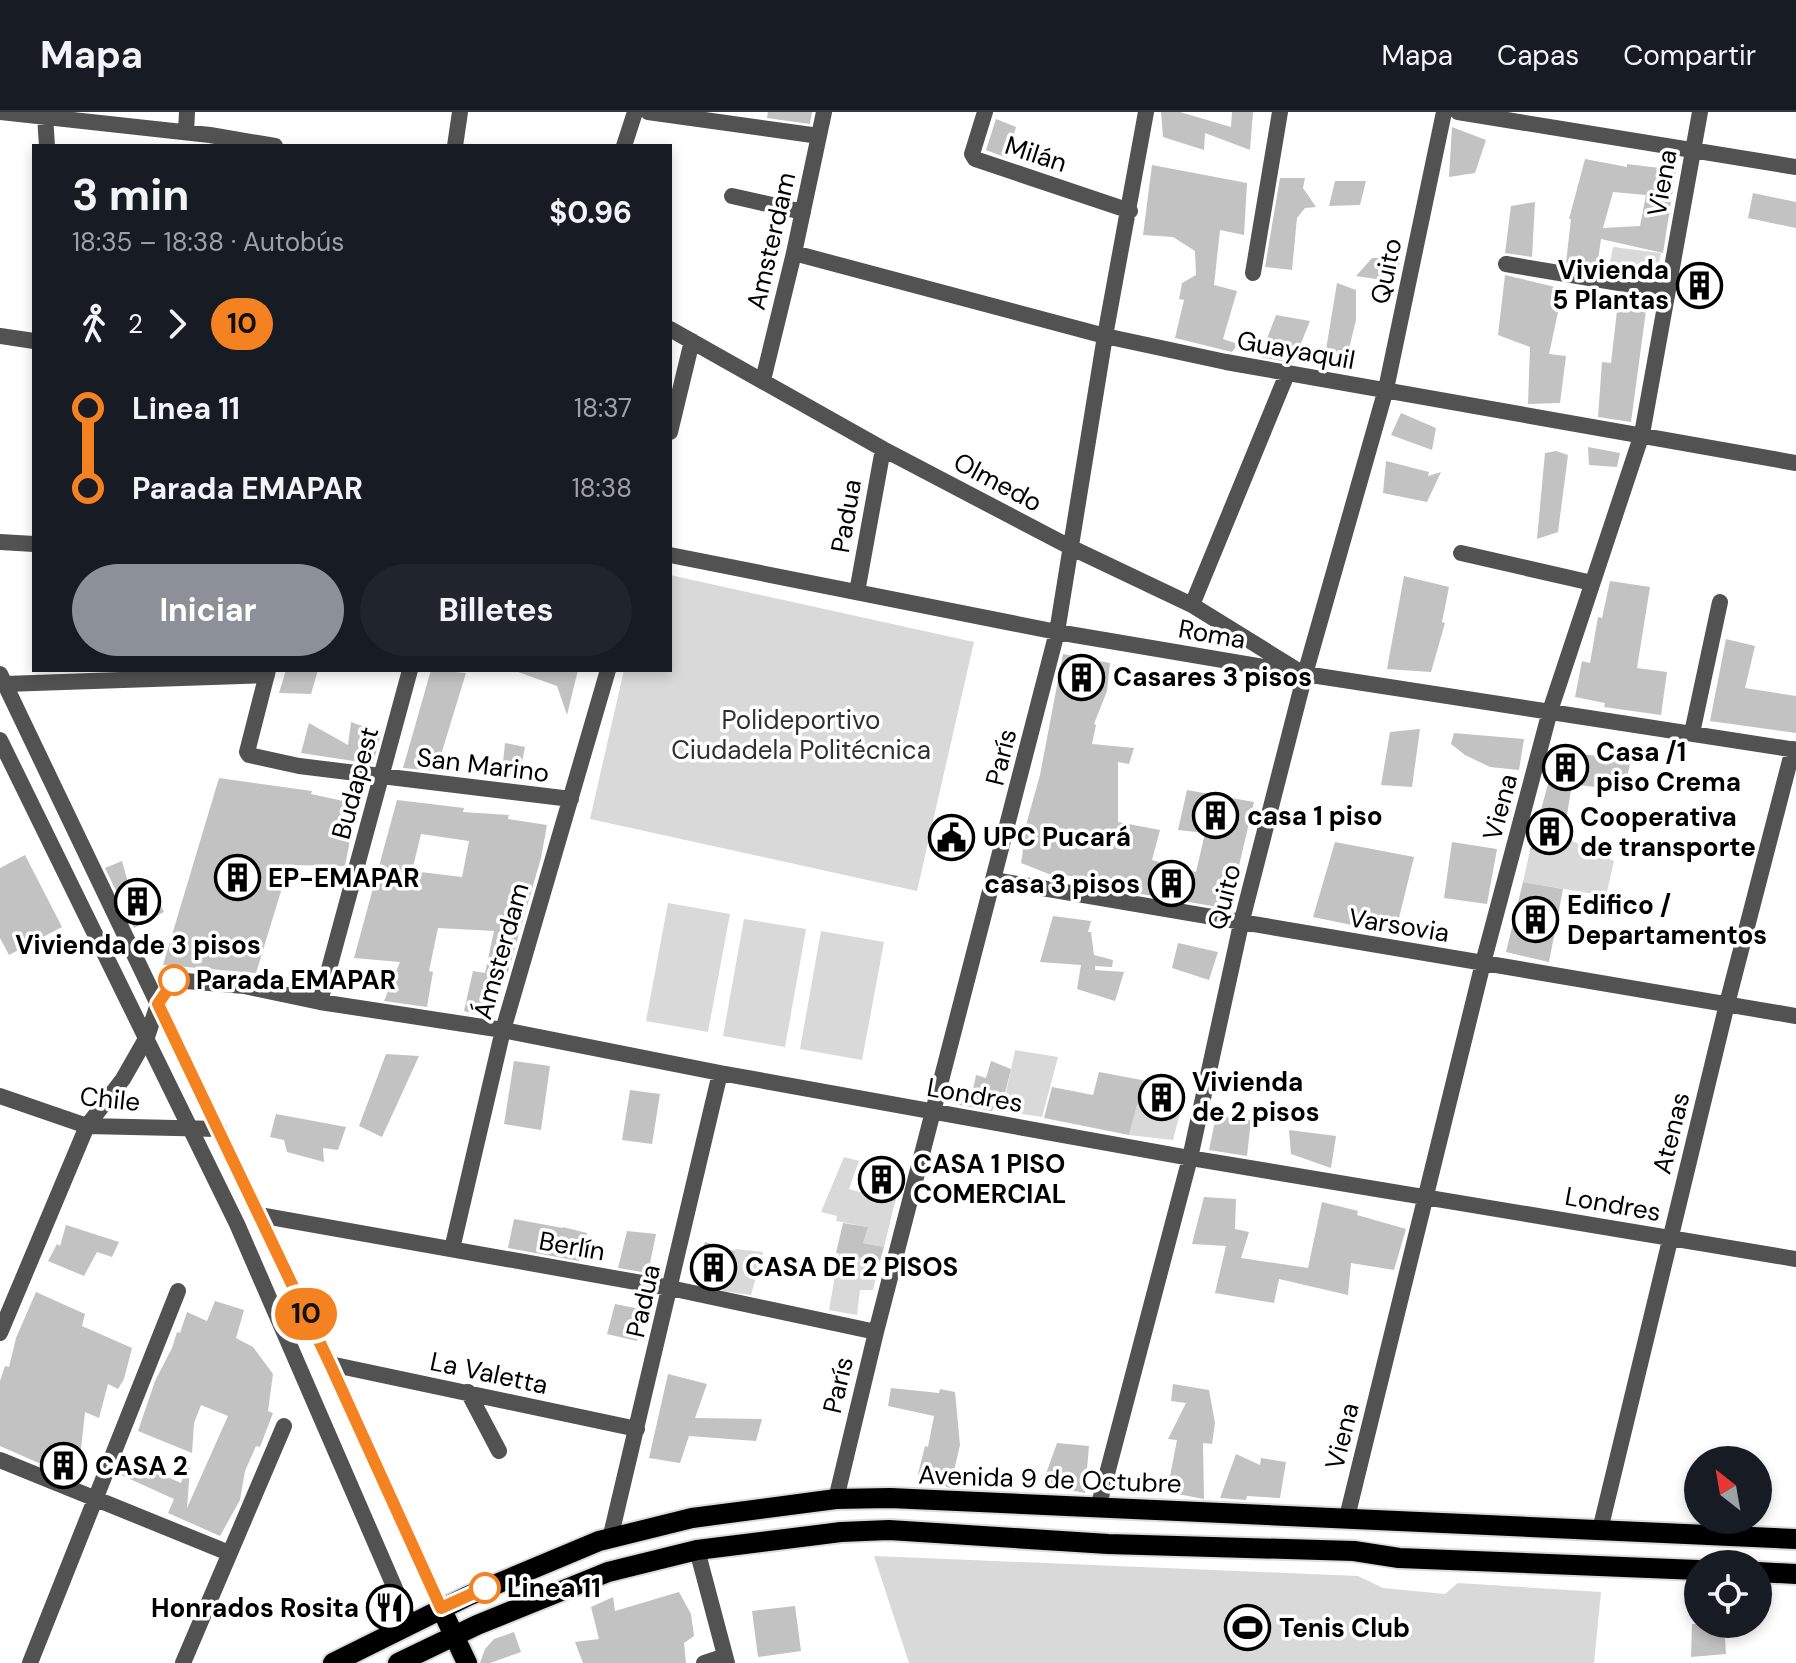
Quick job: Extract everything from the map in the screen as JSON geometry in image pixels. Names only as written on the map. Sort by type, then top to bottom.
[{"type":"main road","name":"Avenida 9 de Octubre","points":[[333,1663],[441,1608],[610,1539],[692,1518],[836,1499],[890,1498],[1347,1517],[1796,1539]]},
{"type":"main road","points":[[398,1663],[426,1656],[454,1636],[608,1572],[697,1550],[841,1532],[889,1530],[1108,1544],[1354,1551],[1399,1558],[1684,1569]]},
{"type":"main road","points":[[1772,1573],[1796,1574]]},
{"type":"main road","points":[[441,1608],[467,1663]]},
{"type":"main road","points":[[410,1623],[426,1656]]},
{"type":"street","points":[[0,112],[186,132],[211,140],[254,144]]},
{"type":"street","points":[[186,132],[187,112]]},
{"type":"street","points":[[455,144],[460,112]]},
{"type":"street","points":[[625,144],[635,112]]},
{"type":"street","points":[[648,112],[819,136]]},
{"type":"street","name":"Amsterdam","points":[[763,380],[824,112]]},
{"type":"street","name":"Milán","points":[[985,112],[972,154],[975,159],[1130,211]]},
{"type":"street","name":"París","points":[[836,1499],[876,1332],[1057,632],[1105,336],[1146,112]]},
{"type":"street","points":[[1253,273],[1280,112]]},
{"type":"street","name":"Quito","points":[[1098,1508],[1190,1158],[1241,924],[1305,674],[1386,389],[1444,112]]},
{"type":"street","points":[[1458,112],[1796,167]]},
{"type":"street","points":[[1565,129],[1569,112]]},
{"type":"street","name":"Viena","points":[[1347,1517],[1483,963],[1550,711],[1642,434],[1700,112]]},
{"type":"street","points":[[45,116],[47,144]]},
{"type":"street","points":[[732,196],[803,212]]},
{"type":"street","name":"Guayaquil","points":[[794,253],[1105,336],[1287,374],[1796,463]]},
{"type":"street","points":[[1506,264],[1667,291]]},
{"type":"street","name":"Olmedo","points":[[672,330],[883,449],[1070,547],[1192,605],[1305,674]]},
{"type":"street","points":[[0,336],[32,341]]},
{"type":"street","points":[[672,424],[692,341]]},
{"type":"street","points":[[1192,605],[1287,374]]},
{"type":"street","name":"Padua","points":[[857,592],[883,449]]},
{"type":"street","points":[[0,542],[32,544]]},
{"type":"street","points":[[1461,553],[1592,583]]},
{"type":"street","name":"Roma","points":[[672,555],[1057,632],[1305,674],[1794,749]]},
{"type":"street","points":[[1692,733],[1720,602]]},
{"type":"street","points":[[268,672],[2,679],[219,1129],[441,1608]]},
{"type":"street","name":"San Marino","points":[[268,672],[247,754],[299,766],[571,799]]},
{"type":"street","name":"Budapest","points":[[320,1002],[409,672]]},
{"type":"street","name":"Ámsterdam","points":[[452,1249],[503,1030],[607,672]]},
{"type":"street","points":[[0,740],[237,1224],[410,1623]]},
{"type":"street","name":"Atenas","points":[[1600,1530],[1727,1004],[1794,749]]},
{"type":"street","name":"Varsovia","points":[[994,880],[1796,1016]]},
{"type":"street","name":"Londres","points":[[158,1004],[174,980],[244,986],[320,1002],[503,1030],[720,1073],[1190,1158],[1796,1259]]},
{"type":"street","points":[[0,1333],[87,1126],[123,1079],[147,1037],[158,1004]]},
{"type":"street","name":"Padua","points":[[610,1539],[720,1073]]},
{"type":"street","name":"Chile","points":[[0,1096],[87,1126],[219,1129]]},
{"type":"street","name":"Berlín","points":[[259,1215],[670,1288],[876,1332]]},
{"type":"street","points":[[30,1663],[178,1291]]},
{"type":"street","name":"La Valetta","points":[[330,1364],[637,1429]]},
{"type":"street","points":[[468,1392],[499,1451]]},
{"type":"street","points":[[183,1663],[284,1426]]},
{"type":"street","points":[[0,1460],[229,1553]]},
{"type":"street","points":[[697,1550],[726,1660],[704,1663]]},
{"type":"green space","points":[[1613,247],[1661,253],[1655,284],[1607,278]]},
{"type":"green space","name":"Polideportivo Ciudadela Politécnica","points":[[672,575],[974,642],[917,891],[590,819],[624,672],[672,672]]},
{"type":"green space","points":[[1566,838],[1614,861],[1606,896],[1523,882],[1530,850],[1561,852]]},
{"type":"green space","points":[[668,903],[730,914],[708,1032],[646,1021]]},
{"type":"green space","points":[[744,919],[806,929],[785,1047],[723,1036]]},
{"type":"green space","points":[[821,931],[884,942],[862,1060],[800,1049]]},
{"type":"green space","points":[[1015,1050],[1058,1057],[1042,1117],[1002,1111]]},
{"type":"green space","points":[[1137,1105],[1180,1113],[1173,1140],[1129,1135]]},
{"type":"green space","points":[[844,1157],[859,1161],[849,1189],[895,1202],[884,1247],[863,1243],[867,1227],[836,1221],[837,1216],[821,1212]]},
{"type":"green space","points":[[735,1249],[763,1252],[751,1295],[723,1291]]},
{"type":"green space","points":[[839,1253],[880,1261],[873,1290],[860,1290],[857,1315],[829,1310]]},
{"type":"green space","name":"Tenis Club","points":[[874,1556],[1358,1576],[1383,1588],[1445,1594],[1458,1583],[1601,1592],[1594,1663],[909,1663]]},
{"type":"building","points":[[768,112],[812,112],[810,124],[767,118]]},
{"type":"building","points":[[1161,112],[1180,112],[1231,127],[1232,112],[1253,112],[1250,150],[1205,133],[1204,150],[1163,137]]},
{"type":"building","points":[[996,119],[1016,127],[1007,158],[986,150]]},
{"type":"building","points":[[1452,127],[1486,140],[1475,173],[1449,177]]},
{"type":"building","points":[[1585,159],[1627,167],[1627,164],[1676,170],[1663,253],[1601,239],[1597,268],[1566,263],[1569,219]],"holes":[[[1613,192],[1646,195],[1640,226],[1603,228]]]},
{"type":"building","points":[[1152,165],[1247,183],[1244,235],[1220,230],[1214,285],[1237,291],[1223,339],[1238,344],[1232,352],[1175,338],[1184,300],[1179,299],[1182,283],[1196,275],[1195,251],[1173,237],[1143,235]]},
{"type":"building","points":[[1280,178],[1305,178],[1303,188],[1316,207],[1305,208],[1297,218],[1292,270],[1265,267]]},
{"type":"building","points":[[1335,181],[1366,181],[1360,205],[1329,206]]},
{"type":"building","points":[[1753,193],[1796,202],[1796,228],[1748,218]]},
{"type":"building","points":[[1535,202],[1532,257],[1505,253],[1511,206]]},
{"type":"building","points":[[1401,257],[1395,282],[1356,276],[1372,258]]},
{"type":"building","name":"Vivienda 5 Plantas","points":[[1692,262],[1715,267],[1708,307],[1684,302]]},
{"type":"building","points":[[1505,275],[1563,289],[1549,354],[1566,356],[1560,403],[1528,404],[1530,347],[1498,335]]},
{"type":"building","points":[[1337,283],[1356,290],[1356,320],[1344,369],[1323,368]]},
{"type":"building","points":[[1618,302],[1647,303],[1631,422],[1598,417],[1602,362],[1611,363]]},
{"type":"building","points":[[1276,315],[1310,321],[1293,363],[1260,357]]},
{"type":"building","points":[[1401,413],[1436,428],[1432,450],[1391,435]]},
{"type":"building","points":[[1588,447],[1620,453],[1617,467],[1589,465]]},
{"type":"building","points":[[1556,451],[1568,455],[1558,532],[1537,539],[1545,453]]},
{"type":"building","points":[[1386,461],[1429,472],[1428,476],[1441,472],[1427,502],[1383,493]]},
{"type":"building","points":[[1404,576],[1449,587],[1442,622],[1445,623],[1431,672],[1387,669]]},
{"type":"building","points":[[1610,581],[1650,587],[1637,668],[1667,672],[1661,715],[1604,707],[1605,703],[1575,697],[1582,661],[1590,663],[1598,617],[1602,618]]},
{"type":"building","points":[[1726,639],[1755,646],[1745,688],[1796,696],[1796,733],[1710,721]]},
{"type":"building","points":[[1063,654],[1110,663],[1107,691],[1094,724],[1092,744],[1134,748],[1129,764],[1118,762],[1118,822],[1160,830],[1152,860],[1196,872],[1205,833],[1178,830],[1187,790],[1254,802],[1230,909],[1100,887],[1102,882],[1054,873],[1054,876],[1021,863],[1023,836],[1040,775]]},
{"type":"building","points":[[285,672],[317,672],[311,694],[279,693]]},
{"type":"building","points":[[430,672],[466,673],[436,771],[403,768]]},
{"type":"building","points":[[518,672],[578,672],[567,715],[557,686]]},
{"type":"building","points":[[351,722],[381,733],[373,764],[301,753],[309,723],[348,745]]},
{"type":"building","points":[[1420,729],[1412,787],[1381,785],[1390,732]]},
{"type":"building","points":[[1454,733],[1524,739],[1519,770],[1490,767],[1465,755],[1451,744]]},
{"type":"building","points":[[505,743],[525,747],[519,777],[502,773]]},
{"type":"building","points":[[1557,751],[1631,760],[1624,791],[1572,784],[1561,852],[1530,850]]},
{"type":"building","name":"EP-EMAPAR","points":[[219,778],[312,791],[311,794],[357,804],[345,866],[289,865],[256,973],[163,965]]},
{"type":"building","points":[[397,800],[464,808],[463,812],[509,815],[508,819],[547,825],[541,858],[508,972],[480,1015],[464,1011],[473,971],[485,973],[494,931],[438,928],[429,971],[433,972],[427,1007],[384,1001],[400,962],[354,958]],"holes":[[[421,834],[469,841],[462,877],[412,871]]]},
{"type":"building","name":"UPC Pucará","points":[[946,816],[968,821],[959,859],[937,854]]},
{"type":"building","points":[[1335,842],[1414,857],[1395,934],[1313,917]]},
{"type":"building","points":[[1452,842],[1497,849],[1487,904],[1444,898]]},
{"type":"building","points":[[25,855],[62,927],[9,955],[0,938],[0,868]]},
{"type":"building","name":"Vivienda de 3 pisos","points":[[122,861],[129,886],[146,879],[164,912],[134,928],[105,868]]},
{"type":"building","name":"Edifico / Departamentos","points":[[1523,882],[1563,889],[1549,962],[1506,952]]},
{"type":"building","points":[[1053,916],[1091,921],[1088,932],[1091,932],[1094,955],[1113,960],[1112,967],[1095,966],[1095,970],[1124,972],[1115,1001],[1077,989],[1081,965],[1040,962]]},
{"type":"building","points":[[1178,943],[1218,952],[1209,980],[1172,968]]},
{"type":"building","points":[[386,1054],[419,1056],[382,1137],[359,1126]]},
{"type":"building","points":[[514,1061],[550,1066],[541,1130],[504,1124]]},
{"type":"building","points":[[991,1061],[1011,1069],[1004,1097],[998,1097],[992,1111],[954,1104],[958,1087],[973,1090],[976,1075],[986,1078]]},
{"type":"building","points":[[1099,1072],[1184,1088],[1180,1113],[1137,1105],[1129,1135],[1044,1118],[1052,1087],[1093,1095]]},
{"type":"building","points":[[630,1090],[660,1094],[652,1144],[622,1140]]},
{"type":"building","points":[[276,1114],[346,1127],[338,1150],[323,1148],[324,1162],[287,1152],[284,1140],[270,1137]]},
{"type":"building","points":[[1216,1116],[1251,1120],[1247,1156],[1209,1150]]},
{"type":"building","points":[[1289,1130],[1336,1136],[1331,1168],[1291,1154]]},
{"type":"building","name":"CASA 1 PISO COMERCIAL","points":[[870,1159],[904,1169],[895,1202],[861,1188]]},
{"type":"building","points":[[1204,1197],[1236,1199],[1235,1229],[1249,1232],[1241,1258],[1308,1268],[1322,1202],[1358,1211],[1357,1215],[1406,1229],[1394,1270],[1351,1263],[1348,1295],[1279,1279],[1274,1303],[1215,1293],[1226,1246],[1192,1244]]},
{"type":"building","points":[[514,1219],[587,1233],[579,1261],[508,1248]]},
{"type":"building","points":[[843,1223],[868,1227],[863,1243],[884,1247],[880,1261],[836,1253]]},
{"type":"building","points":[[66,1225],[119,1242],[112,1257],[97,1252],[84,1276],[48,1261],[57,1244],[60,1246]]},
{"type":"building","points":[[627,1231],[656,1234],[648,1273],[618,1268]]},
{"type":"building","name":"CASA DE 2 PISOS","points":[[705,1242],[735,1251],[724,1288],[693,1282]]},
{"type":"building","points":[[36,1292],[85,1314],[82,1326],[132,1348],[124,1379],[118,1389],[108,1384],[99,1418],[85,1412],[80,1458],[85,1461],[73,1478],[0,1446],[0,1381],[5,1366],[9,1367],[16,1338]]},
{"type":"building","points":[[215,1301],[244,1310],[236,1338],[253,1347],[273,1374],[268,1411],[273,1413],[260,1447],[256,1446],[245,1471],[240,1500],[220,1536],[168,1513],[174,1499],[121,1475],[128,1460],[181,1483],[187,1467],[190,1468],[187,1508],[228,1416],[201,1405],[194,1423],[192,1453],[138,1431],[155,1381],[177,1332],[180,1333],[187,1312],[207,1321]]},
{"type":"building","points":[[615,1304],[645,1310],[637,1341],[607,1334]]},
{"type":"building","points":[[668,1374],[707,1384],[695,1418],[762,1419],[756,1441],[689,1436],[680,1463],[649,1458]]},
{"type":"building","points":[[1173,1384],[1209,1390],[1215,1423],[1212,1444],[1203,1443],[1204,1499],[1167,1492],[1177,1440],[1168,1439],[1186,1403],[1171,1401]]},
{"type":"building","points":[[891,1388],[955,1392],[960,1445],[950,1488],[918,1474],[925,1446],[928,1447],[934,1416],[888,1406]]},
{"type":"building","points":[[1057,1443],[1089,1446],[1085,1493],[1042,1485]]},
{"type":"building","points":[[1236,1454],[1260,1465],[1261,1458],[1286,1462],[1280,1498],[1220,1498]]},
{"type":"building","points":[[679,1592],[691,1614],[694,1636],[684,1643],[686,1663],[583,1663],[575,1642],[599,1639],[591,1607],[613,1597],[615,1611]]},
{"type":"building","points":[[795,1606],[801,1651],[758,1657],[752,1611]]},
{"type":"building","points":[[514,1632],[521,1652],[490,1663],[480,1663],[485,1649],[494,1639]]},
{"type":"building","points":[[1692,1638],[1725,1638],[1726,1654],[1691,1657]]},
{"type":"bus line","name":"10","points":[[174,980],[158,1004],[330,1364],[441,1608],[485,1588]]},
{"type":"place","name":"Vivienda 5 Plantas","points":[[1700,285]]},
{"type":"place","name":"Casares 3 pisos","points":[[1082,677]]},
{"type":"place","name":"Casa /1 piso Crema","points":[[1565,767]]},
{"type":"place","name":"casa 1 piso","points":[[1216,816]]},
{"type":"place","name":"Cooperativa de transporte","points":[[1549,832]]},
{"type":"place","name":"UPC Pucará","points":[[952,837]]},
{"type":"place","name":"EP-EMAPAR","points":[[237,878]]},
{"type":"place","name":"casa 3 pisos","points":[[1171,884]]},
{"type":"place","name":"Vivienda de 3 pisos","points":[[138,902]]},
{"type":"place","name":"Edifico / Departamentos","points":[[1536,920]]},
{"type":"place","name":"Parada EMAPAR","points":[[174,980]]},
{"type":"place","name":"Vivienda de 2 pisos","points":[[1161,1097]]},
{"type":"place","name":"CASA 1 PISO COMERCIAL","points":[[882,1179]]},
{"type":"place","name":"CASA DE 2 PISOS","points":[[714,1267]]},
{"type":"place","name":"CASA 2","points":[[64,1466]]},
{"type":"place","name":"Linea 11","points":[[485,1588]]},
{"type":"place","name":"Honrados Rosita","points":[[390,1608]]},
{"type":"place","name":"Tenis Club","points":[[1248,1628]]}]
